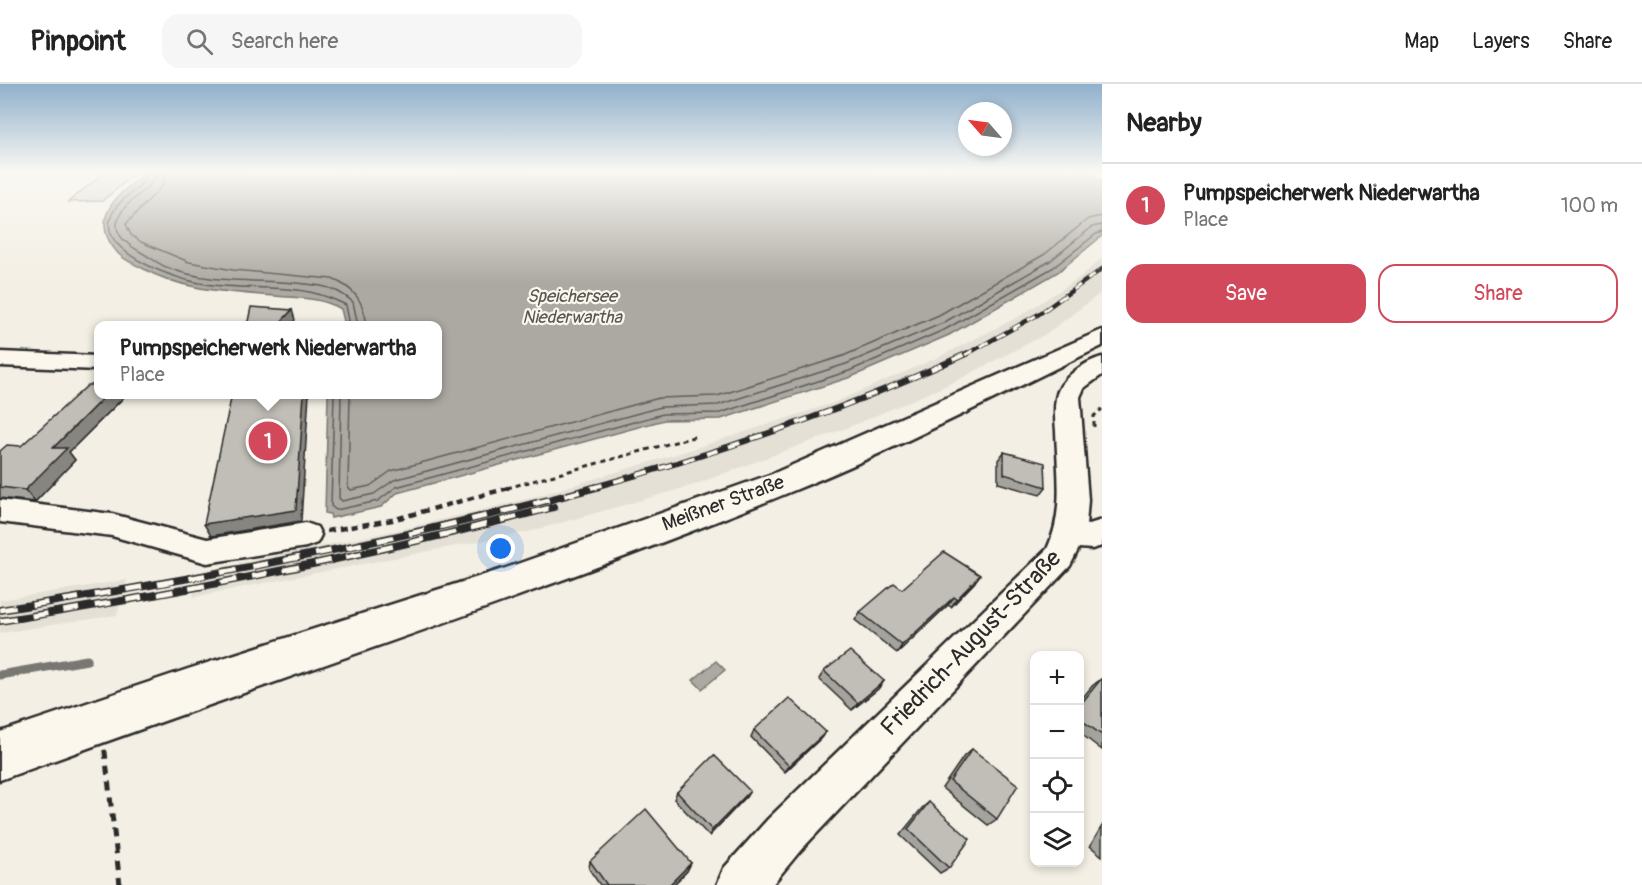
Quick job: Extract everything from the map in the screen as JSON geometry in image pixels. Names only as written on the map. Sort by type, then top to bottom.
[{"type":"main road","name":"Meißner Straße","points":[[0,756],[92,740],[188,690],[509,583],[783,482],[887,437],[1102,337]]},
{"type":"street","points":[[0,359],[94,363]]},
{"type":"street","name":"Friedrich-August-Straße","points":[[741,885],[784,835],[1059,556],[1085,534],[1071,520],[1068,397],[1074,384],[1102,364]]},
{"type":"street","points":[[0,511],[112,525],[207,551],[306,535]]},
{"type":"path","points":[[306,535],[392,520],[697,436]]},
{"type":"path","points":[[92,740],[105,753],[120,885]]},
{"type":"shaded area","points":[[1102,258],[1102,292],[1046,334],[954,382],[854,425],[691,486],[532,531],[193,597],[198,572],[402,529],[527,499],[693,449],[833,403],[939,357],[1020,316],[1079,278]]},
{"type":"shaded area","points":[[127,580],[117,615],[0,633],[0,600]]},
{"type":"water","name":"Speichersee Niederwartha","points":[[110,208],[1102,208],[1102,236],[1058,272],[949,335],[851,377],[721,419],[664,420],[397,493],[381,507],[331,518],[330,514],[325,513],[328,399],[442,399],[442,321],[344,321],[341,309],[317,300],[207,289],[174,282],[129,262],[119,254],[107,235],[105,224]]},
{"type":"water","points":[[716,661],[725,670],[702,689],[693,680]]},
{"type":"building","points":[[251,307],[292,310],[282,321],[248,321]]},
{"type":"building","points":[[88,385],[94,385],[94,399],[102,399],[53,448],[67,448],[25,490],[0,487],[0,451],[7,445],[21,446]]},
{"type":"building","points":[[231,399],[304,399],[296,510],[204,524]]},
{"type":"building","points":[[1004,452],[1045,463],[1046,487],[1004,474]]},
{"type":"building","points":[[944,552],[980,575],[957,599],[954,597],[902,645],[860,612],[894,583],[902,589]]},
{"type":"building","points":[[850,651],[884,681],[858,703],[824,671]]},
{"type":"building","points":[[1102,679],[1102,735],[1084,722],[1084,700]]},
{"type":"building","points":[[789,698],[826,732],[789,766],[754,730]]},
{"type":"building","points":[[972,749],[1018,785],[997,819],[950,781]]},
{"type":"building","points":[[714,755],[750,791],[712,830],[677,792]]},
{"type":"building","points":[[929,802],[970,839],[949,868],[908,829]]},
{"type":"building","points":[[646,809],[691,863],[669,885],[607,885],[590,861]]},
{"type":"waterway","points":[[0,675],[87,660]]},
{"type":"waterway","points":[[79,662],[88,660]]},
{"type":"railway","points":[[965,355],[1039,314],[1102,269]]},
{"type":"railway","points":[[591,488],[735,445],[876,393],[968,353]]},
{"type":"railway","points":[[0,610],[300,557],[449,525],[597,487]]},
{"type":"railway","points":[[0,621],[140,598],[348,557],[554,507]]},
{"type":"place","name":"Pumpspeicherwerk Niederwartha","points":[[268,441]]}]
